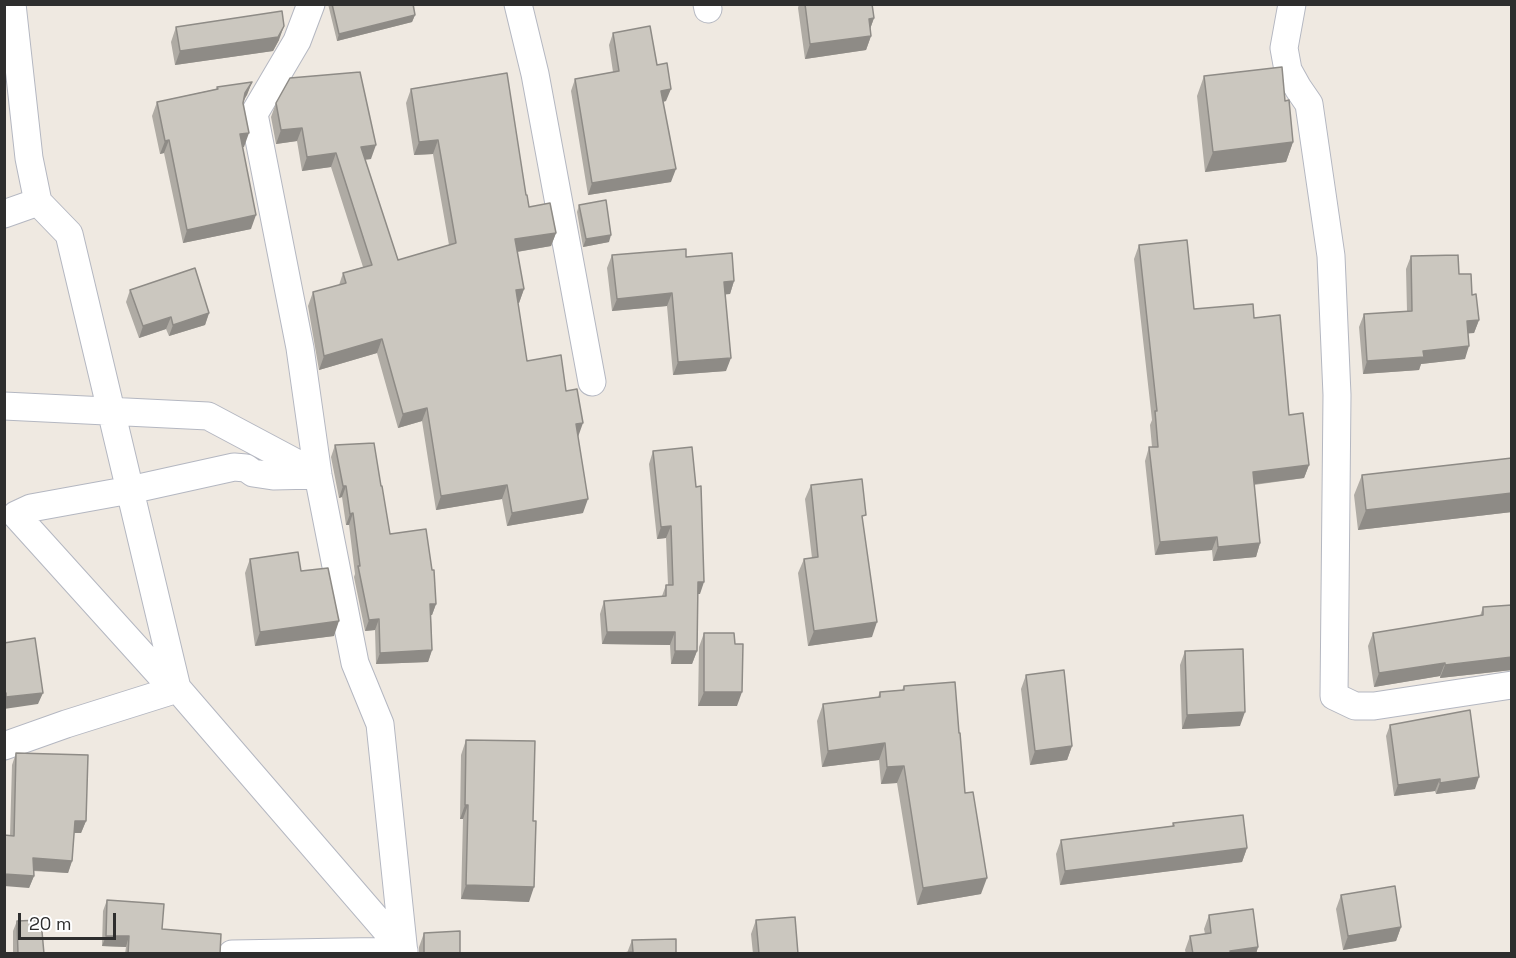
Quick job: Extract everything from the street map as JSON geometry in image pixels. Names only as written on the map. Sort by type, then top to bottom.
[{"type":"street","points":[[12,4],[29,159],[38,202],[69,234],[177,688],[404,952]]},
{"type":"street","points":[[311,4],[297,41],[254,114],[300,348],[318,475],[355,663],[380,724],[404,952]]},
{"type":"street","points":[[518,4],[535,74],[592,382]]},
{"type":"street","points":[[1292,4],[1284,48],[1288,70],[1309,104],[1331,256],[1337,395],[1334,696],[1355,706],[1374,706],[1512,685]]},
{"type":"street","points":[[4,214],[38,202]]},
{"type":"street","points":[[4,406],[208,416],[318,475]]},
{"type":"street","points":[[4,746],[174,690],[10,517],[31,508],[130,490],[234,466],[273,476],[318,475]]},
{"type":"street","points":[[232,954],[404,952]]},
{"type":"building","points":[[332,4],[413,4],[415,15],[339,34]]},
{"type":"building","points":[[805,4],[872,4],[874,18],[869,19],[871,36],[810,44]]},
{"type":"building","points":[[282,11],[284,26],[278,37],[180,51],[176,27]]},
{"type":"building","points":[[650,26],[657,65],[667,63],[671,89],[661,91],[676,169],[592,183],[575,79],[619,71],[613,33]]},
{"type":"building","points":[[1282,67],[1285,101],[1289,100],[1293,142],[1213,152],[1204,76]]},
{"type":"building","points":[[360,72],[376,145],[361,147],[398,260],[456,243],[438,140],[419,142],[411,89],[507,73],[529,207],[550,203],[556,233],[515,239],[524,289],[516,290],[527,361],[561,355],[566,391],[577,389],[583,423],[576,424],[588,499],[512,513],[507,485],[441,496],[427,408],[403,414],[382,339],[324,356],[313,292],[346,283],[343,273],[372,265],[336,153],[307,157],[302,128],[281,130],[276,103],[290,78]]},
{"type":"building","points":[[252,82],[245,93],[243,103],[249,133],[240,134],[256,215],[187,230],[169,140],[165,141],[157,102],[218,89],[217,87]]},
{"type":"building","points":[[606,200],[611,235],[586,239],[579,205]]},
{"type":"building","points":[[1187,240],[1194,309],[1253,304],[1254,318],[1280,315],[1289,415],[1303,413],[1309,465],[1253,472],[1260,543],[1218,547],[1217,537],[1160,542],[1149,447],[1158,447],[1155,411],[1157,411],[1139,245]]},
{"type":"building","points":[[686,249],[686,257],[732,253],[734,281],[724,282],[731,358],[678,362],[672,293],[617,299],[612,255]]},
{"type":"building","points":[[1458,255],[1459,274],[1471,274],[1472,295],[1476,294],[1479,320],[1467,321],[1469,346],[1423,351],[1424,357],[1367,361],[1364,314],[1412,311],[1411,256]]},
{"type":"building","points":[[195,268],[209,313],[173,325],[171,317],[143,326],[130,290]]},
{"type":"building","points":[[374,443],[390,534],[426,529],[432,570],[434,570],[436,604],[430,604],[432,650],[380,653],[379,619],[369,620],[358,566],[360,566],[353,513],[350,514],[346,486],[343,486],[335,445]]},
{"type":"building","points":[[692,447],[696,487],[701,486],[704,582],[698,582],[697,651],[675,651],[675,632],[607,632],[604,601],[666,596],[666,585],[673,585],[671,526],[661,527],[653,451]]},
{"type":"building","points":[[1512,458],[1512,493],[1366,510],[1362,475]]},
{"type":"building","points":[[862,479],[866,515],[862,516],[877,622],[814,631],[804,559],[818,557],[811,485]]},
{"type":"building","points":[[298,552],[301,571],[328,568],[339,621],[260,632],[250,559]]},
{"type":"building","points":[[1512,605],[1512,657],[1445,665],[1445,663],[1379,673],[1373,633],[1483,615],[1483,607]]},
{"type":"building","points":[[704,633],[734,633],[735,644],[743,644],[742,692],[704,692]]},
{"type":"building","points":[[35,638],[43,693],[6,697],[6,693],[4,694],[4,643]]},
{"type":"building","points":[[1243,649],[1245,712],[1187,715],[1185,651]]},
{"type":"building","points":[[1064,670],[1072,746],[1035,751],[1026,675]]},
{"type":"building","points":[[955,682],[965,793],[973,792],[987,878],[923,888],[904,766],[887,767],[885,743],[828,751],[823,704],[880,697],[880,692],[904,690],[904,686]]},
{"type":"building","points":[[1470,710],[1479,777],[1440,783],[1440,779],[1398,785],[1390,725]]},
{"type":"building","points":[[466,740],[535,741],[534,887],[466,885],[468,805],[465,805]]},
{"type":"building","points":[[16,753],[88,755],[86,821],[75,821],[72,861],[33,858],[34,876],[4,874],[4,835],[14,836]]},
{"type":"building","points":[[1243,815],[1247,848],[1065,871],[1061,840]]},
{"type":"building","points":[[1395,886],[1401,927],[1348,936],[1341,895]]},
{"type":"building","points":[[107,900],[164,904],[162,929],[221,934],[220,954],[128,954],[129,936],[106,936]]},
{"type":"building","points":[[1253,909],[1258,947],[1230,951],[1231,954],[1193,954],[1190,936],[1211,933],[1209,915]]},
{"type":"building","points":[[795,917],[798,954],[759,954],[756,920]]},
{"type":"building","points":[[41,920],[44,954],[18,954],[17,921]]},
{"type":"building","points":[[460,931],[460,954],[424,954],[424,933]]},
{"type":"building","points":[[676,939],[676,954],[623,954],[633,952],[632,940]]}]
